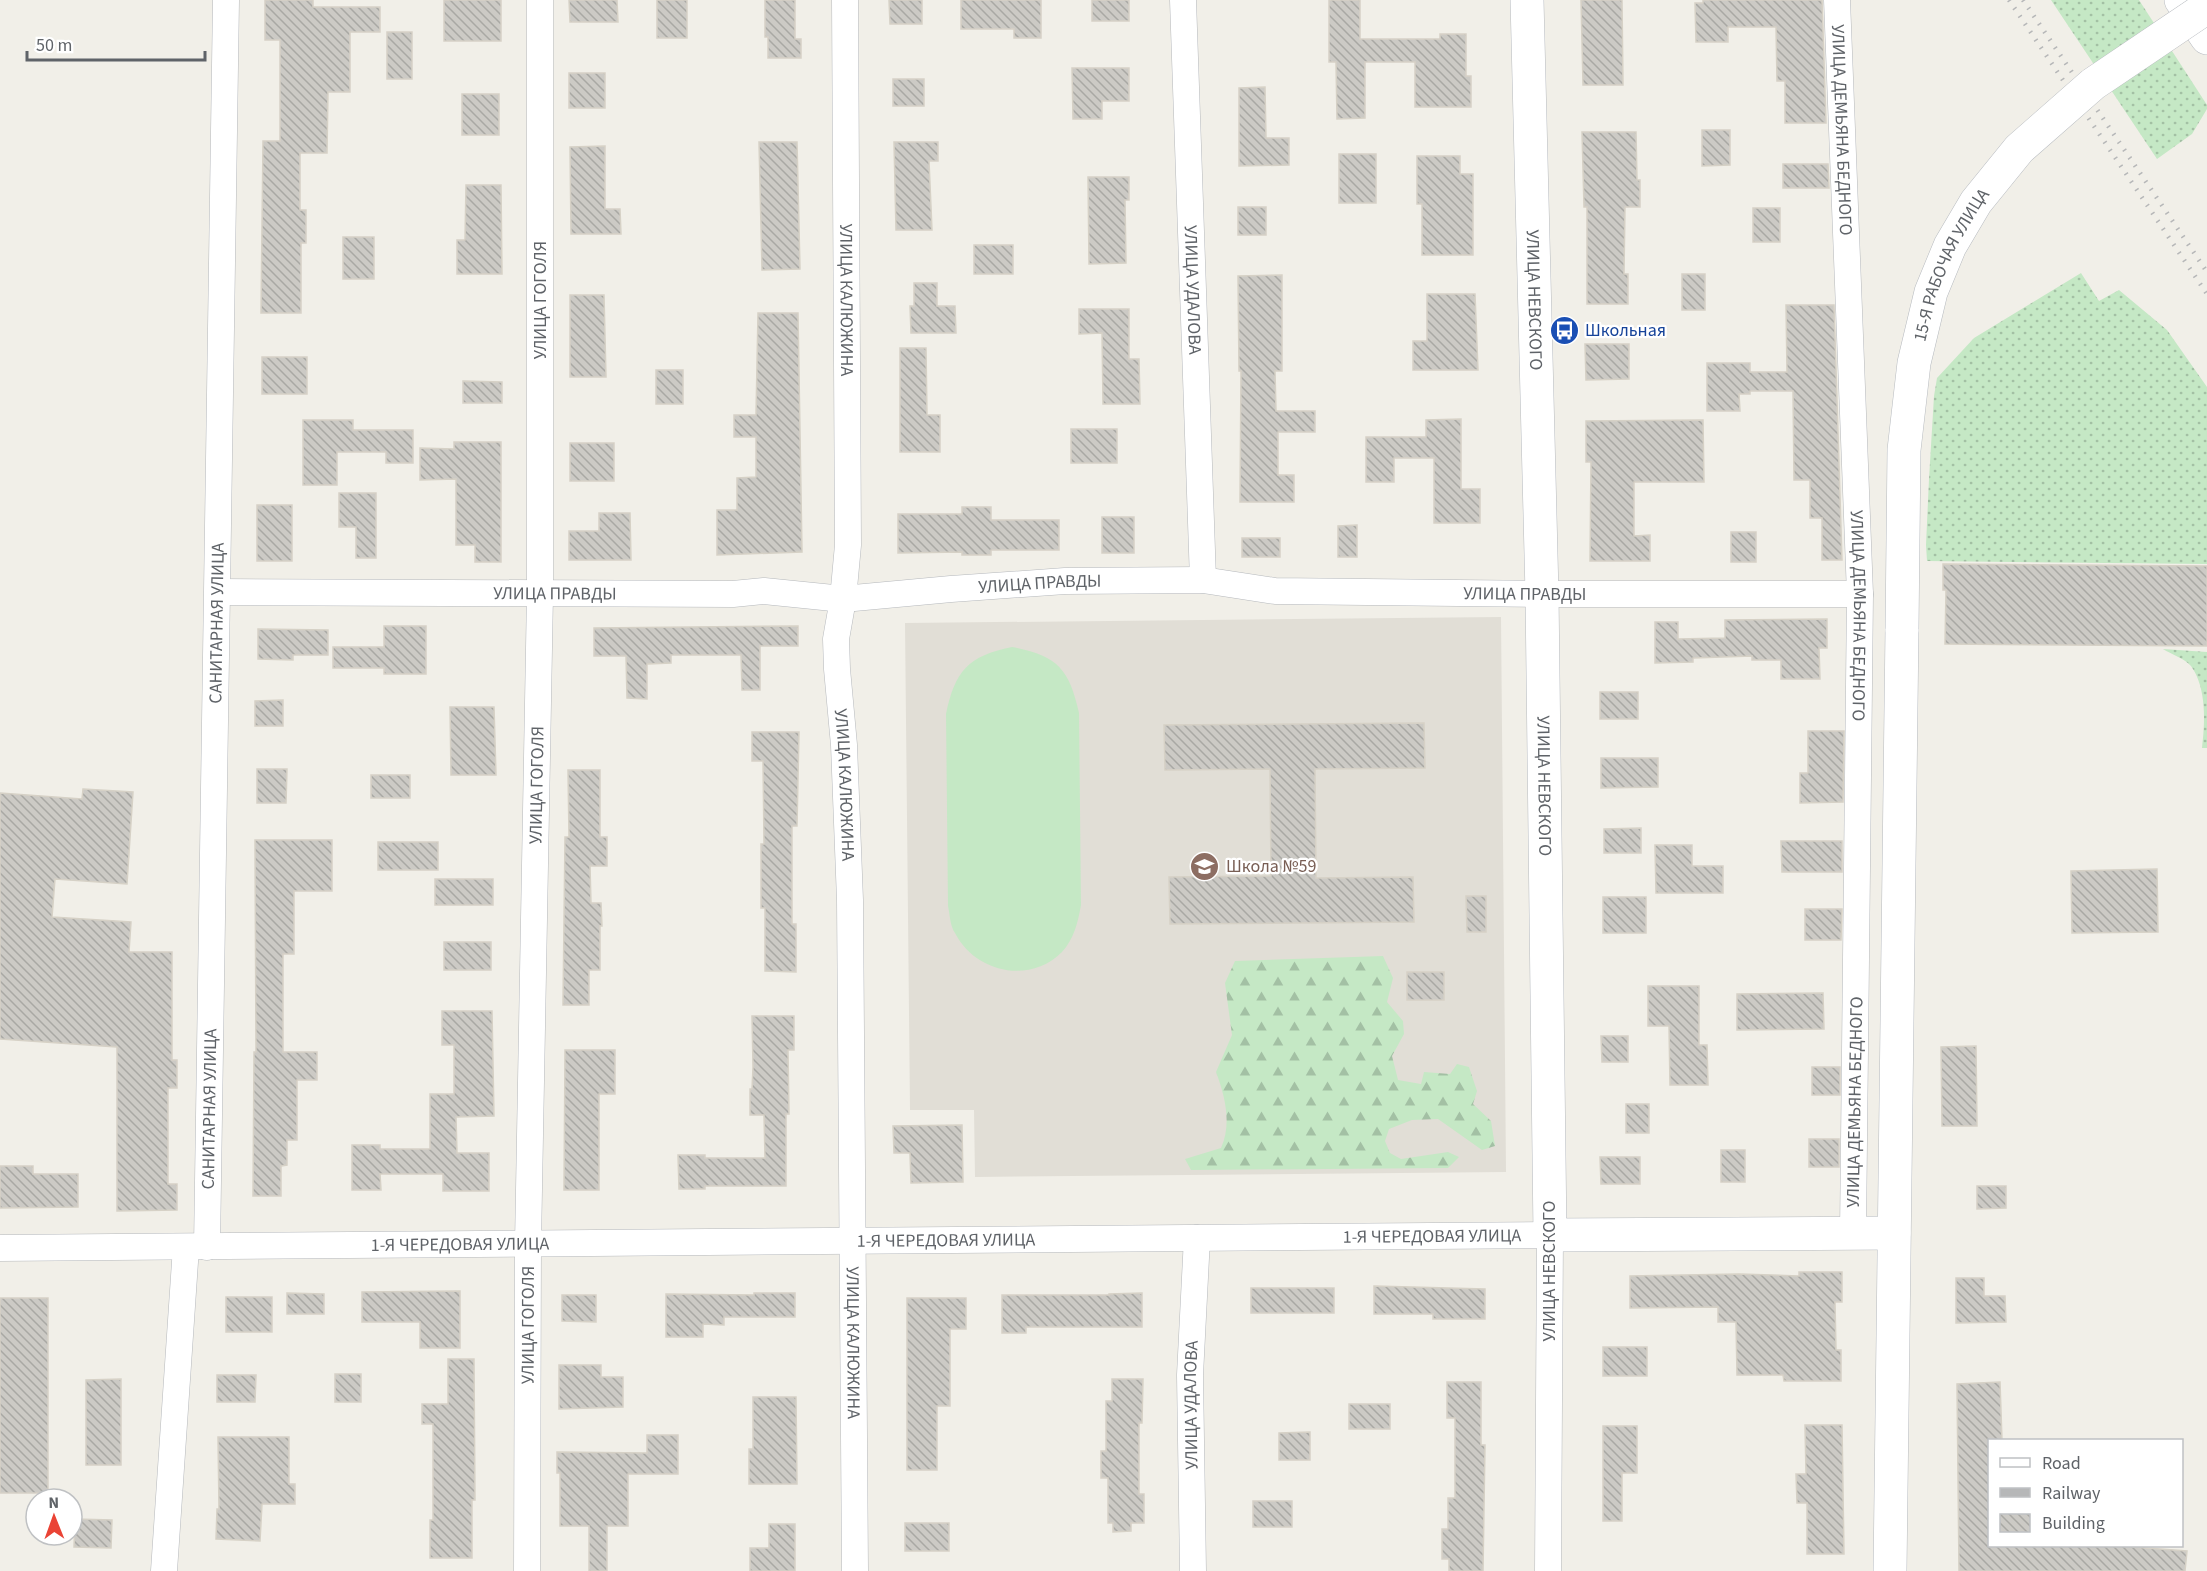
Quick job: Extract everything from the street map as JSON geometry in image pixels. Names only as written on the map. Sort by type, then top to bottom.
[{"type":"main road","name":"УЛИЦА НЕВСКОГО","points":[[1527,0],[1542,594],[1550,1235]]},
{"type":"main road","points":[[2181,0],[2207,38]]},
{"type":"main road","name":"15-Я РАБОЧАЯ УЛИЦА","points":[[1894,1233],[1904,450],[1914,363],[1931,292],[1950,246],[1976,202],[2019,149],[2093,84],[2207,7]]},
{"type":"main road","points":[[1890,1571],[1894,1233]]},
{"type":"main road","name":"1-Я ЧЕРЕДОВАЯ УЛИЦА","points":[[1550,1235],[1894,1233]]},
{"type":"street","name":"САНИТАРНАЯ УЛИЦА","points":[[164,1571],[197,1247],[219,592],[226,0]]},
{"type":"street","name":"УЛИЦА ГОГОЛЯ","points":[[527,1571],[528,1244],[540,594],[540,0]]},
{"type":"street","name":"УЛИЦА КАЛЮЖИНА","points":[[844,0],[848,545],[843,599],[836,639],[844,745],[850,900],[855,1571]]},
{"type":"street","name":"УЛИЦА УДАЛОВА","points":[[1183,0],[1203,579]]},
{"type":"street","name":"УЛИЦА ДЕМЬЯНА БЕДНОГО","points":[[1837,0],[1860,594],[1853,1233]]},
{"type":"street","name":"УЛИЦА ПРАВДЫ","points":[[219,592],[733,594],[764,591],[843,599],[1065,581],[1203,579],[1275,591],[1860,594]]},
{"type":"street","name":"1-Я ЧЕРЕДОВАЯ УЛИЦА","points":[[0,1248],[1550,1235]]},
{"type":"street","name":"УЛИЦА НЕВСКОГО","points":[[1548,1571],[1550,1235]]},
{"type":"street","name":"УЛИЦА УДАЛОВА","points":[[1193,1571],[1190,1375],[1197,1238]]},
{"type":"shaded area","name":"Школа №59","points":[[1501,617],[1506,1172],[975,1177],[974,1110],[910,1110],[905,623]]},
{"type":"green space","points":[[2051,0],[2139,0],[2207,105],[2207,109],[2192,134],[2157,159]]},
{"type":"green space","points":[[2081,273],[2099,301],[2119,290],[2167,330],[2207,387],[2207,564],[1927,561],[1929,479],[1937,378],[1974,338]]},
{"type":"green space","points":[[1012,647],[1040,655],[1059,666],[1071,685],[1079,713],[1081,905],[1078,918],[1072,936],[1062,952],[1049,962],[1019,971],[989,965],[976,957],[964,946],[953,930],[948,906],[946,714],[954,687],[966,668],[984,655]]},
{"type":"green space","points":[[2163,649],[2207,652],[2207,748],[2202,748],[2204,706],[2196,675],[2188,663]]},
{"type":"green space","points":[[1383,956],[1393,978],[1387,1002],[1403,1021],[1404,1034],[1392,1056],[1398,1080],[1421,1084],[1424,1072],[1450,1074],[1457,1064],[1469,1067],[1477,1091],[1473,1104],[1491,1121],[1495,1146],[1482,1150],[1438,1119],[1412,1120],[1389,1129],[1385,1141],[1390,1153],[1401,1159],[1448,1152],[1459,1157],[1448,1168],[1191,1170],[1185,1159],[1221,1148],[1224,1139],[1226,1110],[1216,1072],[1232,1035],[1225,983],[1235,961]]},
{"type":"building","points":[[265,0],[313,0],[313,7],[380,7],[380,32],[350,32],[350,92],[328,92],[327,153],[300,153],[300,210],[306,210],[306,243],[301,243],[301,313],[261,313],[263,141],[280,141],[280,40],[265,40]]},
{"type":"building","points":[[444,0],[501,0],[501,41],[444,41]]},
{"type":"building","points":[[569,0],[617,0],[618,22],[570,22]]},
{"type":"building","points":[[657,0],[687,0],[687,38],[657,38]]},
{"type":"building","points":[[765,0],[795,0],[795,39],[801,39],[801,58],[768,58],[768,37],[765,37]]},
{"type":"building","points":[[889,0],[922,0],[922,24],[890,24]]},
{"type":"building","points":[[961,0],[1041,0],[1041,38],[1014,38],[1014,29],[961,29]]},
{"type":"building","points":[[1092,0],[1129,0],[1129,21],[1092,21]]},
{"type":"building","points":[[1329,0],[1360,0],[1360,39],[1440,39],[1440,34],[1466,34],[1466,76],[1471,76],[1471,107],[1415,107],[1415,62],[1365,62],[1365,118],[1337,119],[1336,62],[1329,62]]},
{"type":"building","points":[[1581,0],[1622,0],[1623,85],[1583,85]]},
{"type":"building","points":[[1703,0],[1822,0],[1826,123],[1785,123],[1785,81],[1777,81],[1776,27],[1728,27],[1728,42],[1696,42],[1695,3],[1703,3]]},
{"type":"building","points":[[387,32],[412,32],[412,79],[387,79]]},
{"type":"building","points":[[1072,68],[1129,68],[1129,101],[1102,101],[1102,119],[1073,119]]},
{"type":"building","points":[[569,73],[605,73],[605,108],[569,108]]},
{"type":"building","points":[[893,79],[924,79],[924,106],[893,106]]},
{"type":"building","points":[[1265,87],[1266,138],[1289,138],[1289,165],[1239,166],[1239,88]]},
{"type":"building","points":[[462,94],[499,94],[499,135],[462,135]]},
{"type":"building","points":[[1702,130],[1730,130],[1730,165],[1702,166]]},
{"type":"building","points":[[1582,132],[1636,132],[1640,207],[1625,207],[1624,274],[1628,274],[1628,304],[1587,304],[1587,207],[1584,207]]},
{"type":"building","points":[[759,142],[797,142],[800,269],[762,270]]},
{"type":"building","points":[[894,142],[938,142],[938,161],[929,161],[932,230],[896,230]]},
{"type":"building","points":[[605,146],[605,209],[620,209],[621,234],[571,234],[570,147]]},
{"type":"building","points":[[1339,154],[1376,154],[1376,203],[1339,203]]},
{"type":"building","points":[[1417,156],[1460,156],[1460,174],[1473,174],[1473,255],[1422,255],[1422,204],[1417,204]]},
{"type":"building","points":[[1783,164],[1828,164],[1829,188],[1783,188]]},
{"type":"building","points":[[1088,177],[1129,177],[1129,200],[1125,200],[1126,263],[1089,264]]},
{"type":"building","points":[[466,185],[501,185],[502,274],[457,274],[457,240],[465,240]]},
{"type":"building","points":[[1238,207],[1266,207],[1266,235],[1238,235]]},
{"type":"building","points":[[1753,208],[1780,208],[1780,242],[1753,242]]},
{"type":"building","points":[[343,237],[374,237],[374,279],[343,279]]},
{"type":"building","points":[[974,245],[1013,245],[1013,274],[974,274]]},
{"type":"building","points":[[1682,274],[1705,274],[1705,310],[1682,310]]},
{"type":"building","points":[[1282,275],[1282,371],[1275,371],[1276,411],[1315,411],[1315,432],[1278,432],[1278,475],[1294,475],[1294,502],[1240,502],[1241,371],[1239,371],[1238,276]]},
{"type":"building","points":[[914,283],[937,283],[937,306],[955,306],[956,333],[911,333],[910,306],[914,306]]},
{"type":"building","points":[[1427,294],[1475,294],[1478,370],[1413,370],[1413,341],[1427,341]]},
{"type":"building","points":[[570,295],[604,295],[606,377],[570,377]]},
{"type":"building","points":[[1786,305],[1834,305],[1842,560],[1822,560],[1822,518],[1810,518],[1810,480],[1794,480],[1793,391],[1750,391],[1750,394],[1739,394],[1740,411],[1707,411],[1707,363],[1750,363],[1750,372],[1787,372]]},
{"type":"building","points":[[1079,309],[1129,309],[1129,359],[1139,359],[1140,404],[1103,404],[1102,333],[1079,334]]},
{"type":"building","points":[[758,313],[798,313],[802,552],[717,555],[717,510],[737,510],[737,478],[756,477],[756,437],[734,437],[734,415],[756,415]]},
{"type":"building","points":[[1585,344],[1629,344],[1629,379],[1586,380]]},
{"type":"building","points":[[900,348],[926,348],[927,415],[940,415],[940,452],[900,452]]},
{"type":"building","points":[[262,357],[307,357],[307,394],[262,394]]},
{"type":"building","points":[[656,370],[683,370],[683,404],[656,404]]},
{"type":"building","points":[[463,381],[502,382],[502,403],[463,403]]},
{"type":"building","points":[[1461,419],[1461,489],[1480,489],[1480,523],[1434,523],[1434,458],[1394,458],[1394,482],[1366,482],[1366,437],[1426,437],[1426,420]]},
{"type":"building","points":[[303,420],[353,420],[353,430],[413,430],[413,463],[386,463],[386,452],[337,452],[337,485],[303,485]]},
{"type":"building","points":[[1703,420],[1704,482],[1634,482],[1634,536],[1650,535],[1650,561],[1590,561],[1591,462],[1586,462],[1586,421]]},
{"type":"building","points":[[1071,429],[1117,429],[1117,463],[1071,463]]},
{"type":"building","points":[[454,442],[501,442],[501,562],[475,562],[475,545],[456,545],[456,479],[420,480],[420,448],[454,449]]},
{"type":"building","points":[[570,443],[614,443],[614,481],[570,481]]},
{"type":"building","points":[[339,493],[376,493],[376,558],[356,558],[356,527],[339,527]]},
{"type":"building","points":[[257,505],[292,505],[292,561],[257,561]]},
{"type":"building","points":[[962,507],[991,507],[991,520],[1059,520],[1059,550],[991,550],[991,555],[962,555],[962,552],[898,553],[898,514],[962,514]]},
{"type":"building","points":[[599,513],[630,513],[631,560],[569,560],[569,531],[599,531]]},
{"type":"building","points":[[1102,517],[1134,517],[1134,553],[1102,553]]},
{"type":"building","points":[[1357,525],[1357,557],[1338,557],[1338,526]]},
{"type":"building","points":[[1731,532],[1756,532],[1756,562],[1731,562]]},
{"type":"building","points":[[1242,538],[1280,538],[1280,557],[1242,557]]},
{"type":"building","points":[[1943,564],[2207,566],[2207,646],[1945,644],[1946,590],[1943,590]]},
{"type":"building","points":[[1827,619],[1827,648],[1819,648],[1820,679],[1781,679],[1781,660],[1752,660],[1752,656],[1693,658],[1693,662],[1655,663],[1655,622],[1678,622],[1678,639],[1725,638],[1725,620]]},
{"type":"building","points":[[384,626],[426,626],[426,674],[384,674],[384,668],[333,668],[333,647],[384,647]]},
{"type":"building","points":[[798,626],[798,646],[760,646],[760,690],[742,690],[741,655],[671,655],[671,663],[647,664],[647,699],[627,698],[626,656],[594,656],[594,628]]},
{"type":"building","points":[[258,629],[328,630],[328,655],[293,655],[293,660],[258,659]]},
{"type":"building","points":[[1600,692],[1638,692],[1638,719],[1600,719]]},
{"type":"building","points":[[283,700],[283,726],[255,726],[255,701]]},
{"type":"building","points":[[450,707],[494,707],[496,775],[451,775]]},
{"type":"building","points":[[1424,723],[1425,768],[1315,769],[1316,878],[1413,877],[1414,922],[1170,924],[1169,877],[1271,876],[1270,769],[1165,770],[1164,725]]},
{"type":"building","points":[[1808,731],[1844,731],[1843,802],[1800,803],[1800,773],[1808,773]]},
{"type":"building","points":[[752,732],[799,732],[797,826],[792,826],[792,924],[796,924],[796,972],[765,971],[765,908],[761,908],[761,844],[764,844],[763,761],[752,761]]},
{"type":"building","points":[[1601,758],[1658,758],[1658,787],[1601,788]]},
{"type":"building","points":[[257,769],[287,769],[286,803],[257,803]]},
{"type":"building","points":[[568,770],[600,770],[600,837],[607,837],[607,866],[590,866],[591,903],[601,903],[602,926],[600,926],[600,970],[589,970],[589,1005],[563,1005],[565,837],[569,837]]},
{"type":"building","points":[[371,775],[410,775],[410,798],[371,798]]},
{"type":"building","points":[[83,789],[133,792],[127,884],[55,879],[52,917],[131,922],[129,952],[172,952],[172,1060],[177,1060],[177,1088],[168,1088],[168,1184],[177,1184],[177,1210],[117,1211],[117,1047],[0,1039],[0,793],[82,799]]},
{"type":"building","points":[[1641,828],[1641,853],[1604,853],[1604,829]]},
{"type":"building","points":[[255,840],[332,840],[332,891],[294,891],[294,954],[283,954],[283,1052],[317,1052],[317,1080],[297,1080],[297,1140],[287,1140],[287,1165],[281,1166],[281,1196],[253,1196],[254,1052],[256,1052]]},
{"type":"building","points":[[1781,841],[1842,841],[1842,872],[1782,872]]},
{"type":"building","points":[[378,842],[438,842],[438,870],[378,870]]},
{"type":"building","points":[[1655,845],[1692,845],[1692,866],[1723,866],[1723,893],[1656,893]]},
{"type":"building","points":[[2157,869],[2158,932],[2072,933],[2071,871]]},
{"type":"building","points":[[435,879],[493,879],[493,905],[435,905]]},
{"type":"building","points":[[1466,896],[1486,896],[1486,932],[1467,932]]},
{"type":"building","points":[[1603,897],[1646,897],[1646,933],[1603,933]]},
{"type":"building","points":[[1805,909],[1842,909],[1841,940],[1805,940]]},
{"type":"building","points":[[444,942],[491,942],[491,970],[444,970]]},
{"type":"building","points":[[1407,972],[1444,972],[1444,1000],[1407,1000]]},
{"type":"building","points":[[1648,986],[1699,986],[1699,1045],[1707,1045],[1708,1085],[1670,1085],[1669,1026],[1648,1026]]},
{"type":"building","points":[[1823,993],[1824,1029],[1737,1030],[1737,994]]},
{"type":"building","points":[[442,1011],[492,1011],[494,1116],[456,1117],[457,1153],[489,1153],[489,1191],[443,1191],[443,1174],[380,1174],[381,1190],[352,1190],[352,1145],[380,1145],[380,1149],[430,1149],[430,1094],[454,1094],[454,1045],[442,1045]]},
{"type":"building","points":[[752,1016],[794,1016],[794,1050],[788,1050],[789,1114],[786,1114],[786,1186],[705,1186],[705,1189],[679,1189],[678,1155],[705,1155],[705,1158],[765,1158],[764,1115],[750,1115],[753,1067]]},
{"type":"building","points":[[1601,1036],[1628,1036],[1628,1062],[1602,1062]]},
{"type":"building","points":[[1976,1046],[1977,1126],[1942,1126],[1941,1047]]},
{"type":"building","points":[[565,1050],[615,1050],[615,1094],[599,1094],[599,1190],[564,1190]]},
{"type":"building","points":[[1812,1067],[1840,1067],[1840,1095],[1812,1095]]},
{"type":"building","points":[[1626,1104],[1649,1104],[1649,1133],[1626,1133]]},
{"type":"building","points":[[962,1125],[963,1182],[911,1183],[910,1153],[894,1153],[893,1126]]},
{"type":"building","points":[[1809,1139],[1839,1139],[1839,1167],[1809,1167]]},
{"type":"building","points":[[1721,1150],[1745,1150],[1745,1182],[1721,1182]]},
{"type":"building","points":[[1600,1157],[1640,1157],[1640,1184],[1601,1184]]},
{"type":"building","points":[[0,1166],[33,1166],[33,1174],[78,1174],[78,1207],[0,1208]]},
{"type":"building","points":[[1977,1186],[2006,1186],[2006,1208],[1977,1209]]},
{"type":"building","points":[[1799,1272],[1842,1272],[1842,1302],[1835,1302],[1836,1350],[1841,1350],[1841,1381],[1784,1381],[1783,1375],[1737,1375],[1736,1322],[1718,1322],[1718,1307],[1630,1308],[1630,1276],[1739,1274],[1799,1276]]},
{"type":"building","points":[[1956,1278],[1984,1278],[1984,1296],[2005,1296],[2006,1322],[1956,1323]]},
{"type":"building","points":[[1374,1286],[1485,1289],[1485,1319],[1433,1319],[1433,1314],[1374,1314]]},
{"type":"building","points":[[1251,1288],[1334,1288],[1334,1313],[1251,1313]]},
{"type":"building","points":[[460,1291],[460,1348],[420,1348],[420,1322],[362,1322],[362,1292]]},
{"type":"building","points":[[287,1293],[324,1294],[324,1314],[287,1314]]},
{"type":"building","points":[[754,1293],[795,1293],[795,1317],[724,1317],[724,1325],[703,1324],[703,1337],[666,1337],[666,1294],[754,1295]]},
{"type":"building","points":[[1142,1293],[1142,1327],[1026,1327],[1026,1333],[1002,1333],[1002,1295]]},
{"type":"building","points":[[562,1295],[596,1295],[596,1322],[562,1321]]},
{"type":"building","points":[[226,1297],[272,1297],[272,1332],[226,1332]]},
{"type":"building","points":[[0,1298],[48,1298],[48,1487],[24,1487],[24,1493],[0,1493]]},
{"type":"building","points":[[907,1298],[966,1298],[966,1329],[950,1329],[950,1406],[937,1406],[937,1470],[907,1470]]},
{"type":"building","points":[[1603,1347],[1647,1347],[1647,1376],[1603,1376]]},
{"type":"building","points":[[448,1359],[474,1359],[475,1500],[472,1500],[472,1558],[430,1558],[430,1520],[433,1520],[433,1424],[422,1424],[422,1404],[448,1404]]},
{"type":"building","points":[[559,1365],[601,1365],[601,1377],[623,1377],[623,1407],[559,1409]]},
{"type":"building","points":[[335,1374],[361,1374],[361,1402],[335,1402]]},
{"type":"building","points":[[217,1375],[256,1375],[255,1402],[217,1402]]},
{"type":"building","points":[[121,1379],[121,1465],[86,1465],[86,1380]]},
{"type":"building","points":[[1112,1379],[1143,1379],[1142,1423],[1139,1423],[1139,1494],[1144,1494],[1144,1523],[1131,1523],[1131,1531],[1113,1532],[1113,1523],[1108,1523],[1108,1478],[1101,1478],[1101,1451],[1106,1451],[1106,1401],[1112,1401]]},
{"type":"building","points":[[1447,1382],[1481,1382],[1481,1445],[1485,1445],[1483,1571],[1449,1571],[1449,1559],[1442,1559],[1442,1529],[1448,1529],[1448,1498],[1455,1498],[1455,1418],[1447,1418]]},
{"type":"building","points":[[2000,1382],[2002,1439],[1988,1439],[1988,1547],[2133,1547],[2187,1551],[2185,1571],[1959,1571],[1957,1384]]},
{"type":"building","points":[[753,1397],[796,1397],[797,1484],[749,1484],[749,1449],[753,1449]]},
{"type":"building","points":[[1349,1404],[1390,1404],[1390,1429],[1349,1429]]},
{"type":"building","points":[[1805,1425],[1842,1425],[1844,1554],[1807,1554],[1807,1503],[1797,1503],[1796,1474],[1806,1474]]},
{"type":"building","points":[[1603,1426],[1637,1426],[1637,1473],[1622,1473],[1622,1521],[1603,1521]]},
{"type":"building","points":[[1310,1432],[1310,1460],[1279,1460],[1279,1433]]},
{"type":"building","points":[[647,1435],[678,1435],[678,1474],[628,1474],[628,1526],[607,1526],[607,1571],[589,1571],[589,1526],[560,1526],[560,1473],[557,1473],[557,1452],[647,1453]]},
{"type":"building","points":[[218,1437],[289,1437],[289,1484],[295,1484],[295,1504],[262,1504],[260,1541],[216,1539],[217,1509],[219,1509]]},
{"type":"building","points":[[1253,1501],[1292,1501],[1292,1527],[1253,1527]]},
{"type":"building","points":[[84,1519],[112,1520],[111,1548],[74,1547],[84,1547]]},
{"type":"building","points":[[905,1523],[949,1523],[949,1551],[905,1551]]},
{"type":"building","points":[[769,1524],[795,1524],[795,1571],[750,1571],[750,1548],[769,1548]]},
{"type":"railway","points":[[2009,0],[2207,294]]},
{"type":"railway","points":[[2023,0],[2207,272]]},
{"type":"place","name":"Школьная","points":[[1564,330]]},
{"type":"place","name":"Школа №59","points":[[1205,866]]}]
